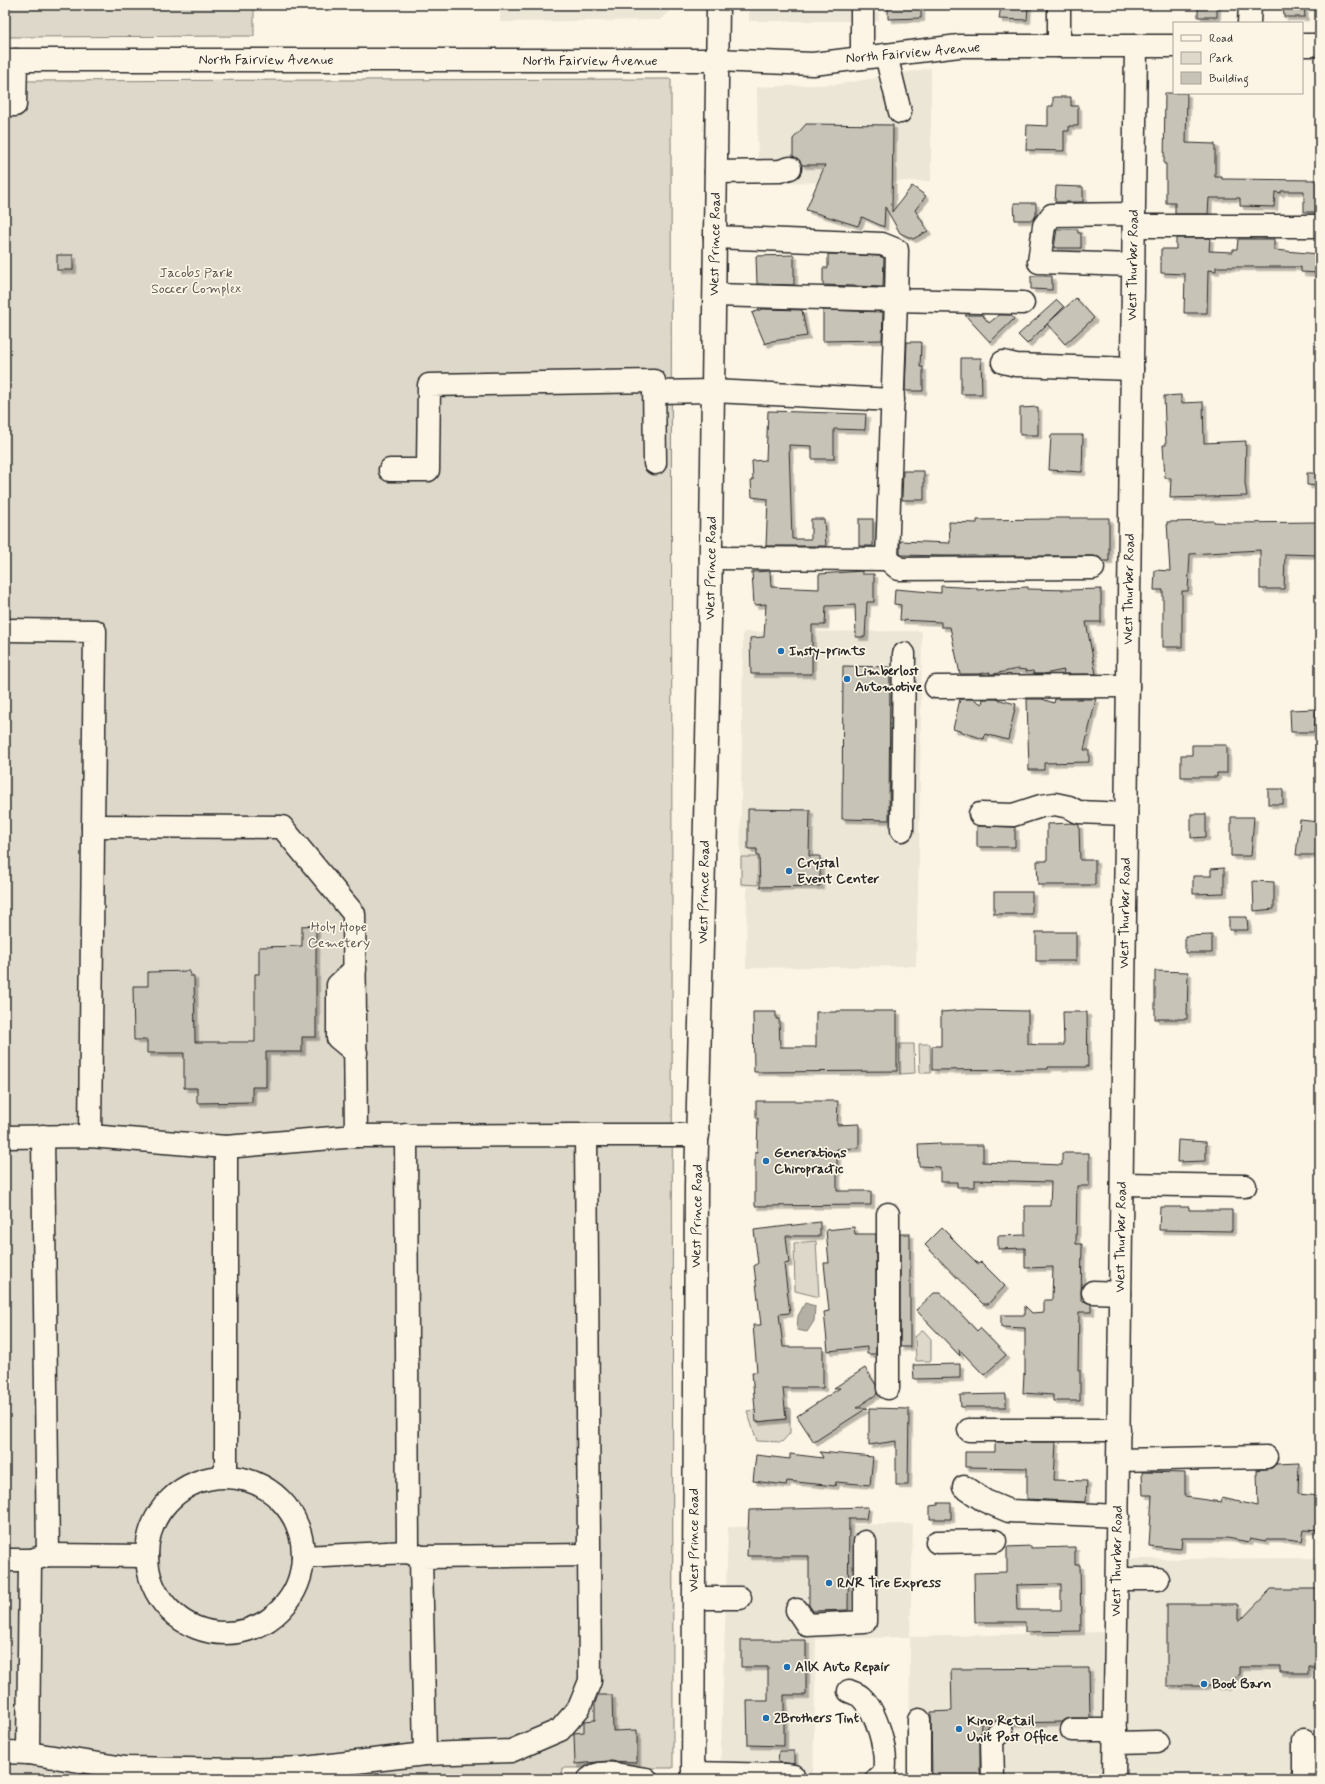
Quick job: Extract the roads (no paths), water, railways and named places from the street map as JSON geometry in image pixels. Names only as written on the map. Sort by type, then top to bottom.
[{"type":"street","name":"West Prince Road","points":[[693,1776],[698,1135],[711,558],[718,5]]},
{"type":"street","points":[[862,5],[862,58]]},
{"type":"street","points":[[1059,46],[1060,5]]},
{"type":"street","points":[[1249,22],[1250,5]]},
{"type":"street","points":[[1303,45],[1320,44]]},
{"type":"street","name":"North Fairview Avenue","points":[[10,60],[717,60],[813,64],[959,46],[1173,46]]},
{"type":"street","name":"West Thurber Road","points":[[1114,1779],[1136,46]]},
{"type":"street","points":[[886,55],[900,112]]},
{"type":"street","points":[[5,105],[15,104],[10,60]]},
{"type":"street","points":[[716,172],[780,171],[790,168]]},
{"type":"street","points":[[1133,265],[1039,262],[1044,226],[1052,215],[1134,220],[1320,226]]},
{"type":"street","points":[[715,237],[882,244],[897,250],[887,560]]},
{"type":"street","points":[[715,295],[1023,303]]},
{"type":"street","points":[[1003,362],[1029,366],[1132,369]]},
{"type":"street","points":[[390,470],[428,470],[429,385],[654,381],[655,463]]},
{"type":"street","points":[[654,392],[713,391],[892,400]]},
{"type":"street","points":[[711,558],[887,560],[899,569],[1093,568]]},
{"type":"street","points":[[5,630],[95,631],[90,1136]]},
{"type":"street","points":[[902,830],[904,654]]},
{"type":"street","points":[[936,687],[1128,686]]},
{"type":"street","points":[[980,814],[1013,815],[1041,806],[1055,804],[1069,807],[1078,812],[1126,814]]},
{"type":"street","points":[[93,826],[282,827],[354,914],[356,1136]]},
{"type":"street","points":[[406,1135],[415,1555],[425,1754]]},
{"type":"street","points":[[5,1752],[28,1753],[125,1768],[218,1774],[245,1774],[425,1754],[510,1751],[560,1730],[579,1708],[590,1681],[586,1135]]},
{"type":"street","points":[[5,1137],[90,1136],[226,1147],[356,1136],[698,1135]]},
{"type":"street","points":[[28,1753],[39,1558],[44,1136]]},
{"type":"street","points":[[226,1147],[226,1475]]},
{"type":"street","points":[[1122,1184],[1245,1186]]},
{"type":"street","points":[[888,1214],[888,1388]]},
{"type":"street","points":[[1093,1292],[1120,1292]]},
{"type":"street","points":[[969,1430],[1118,1430]]},
{"type":"street","points":[[1118,1460],[1266,1457]]},
{"type":"street","points":[[226,1475],[243,1479],[270,1492],[291,1513],[300,1536],[303,1557],[297,1584],[283,1607],[269,1620],[250,1630],[226,1634],[204,1630],[177,1617],[162,1602],[150,1579],[147,1556],[150,1531],[164,1506],[181,1490],[208,1479],[226,1475]]},
{"type":"street","points":[[964,1487],[985,1501],[1009,1511],[1118,1516]]},
{"type":"street","points":[[937,1542],[996,1540]]},
{"type":"street","points":[[796,1610],[807,1625],[866,1622],[865,1542]]},
{"type":"street","points":[[303,1557],[415,1555],[589,1555]]},
{"type":"street","points":[[5,1560],[147,1556]]},
{"type":"street","points":[[1117,1579],[1158,1579]]},
{"type":"street","points":[[694,1598],[740,1598]]},
{"type":"street","points":[[849,1691],[860,1695],[871,1710],[883,1744],[886,1764],[884,1773],[877,1779]]},
{"type":"street","points":[[919,1720],[919,1779]]},
{"type":"street","points":[[1072,1730],[1157,1742]]},
{"type":"street","points":[[993,1779],[992,1739],[1002,1731]]},
{"type":"street","points":[[1304,1740],[1304,1779]]},
{"type":"street","points":[[589,1779],[592,1776],[610,1773],[646,1779]]},
{"type":"street","points":[[693,1776],[785,1775],[793,1776],[794,1779]]},
{"type":"place","name":"Insty-prints","points":[[781,651]]},
{"type":"place","name":"Limberlost Automotive","points":[[847,679]]},
{"type":"place","name":"Crystal Event Center","points":[[789,871]]},
{"type":"place","name":"Generations Chiropractic","points":[[766,1161]]},
{"type":"place","name":"RNR Tire Express","points":[[829,1583]]},
{"type":"place","name":"AllX Auto Repair","points":[[787,1667]]},
{"type":"place","name":"Boot Barn","points":[[1204,1684]]},
{"type":"place","name":"2Brothers Tint","points":[[766,1718]]},
{"type":"place","name":"Kino Retail Unit Post Office","points":[[959,1729]]},
{"type":"park label","name":"Jacobs Park Soccer Complex","points":[[196,282]]},
{"type":"park label","name":"Holy Hope Cemetery","points":[[339,936]]}]
